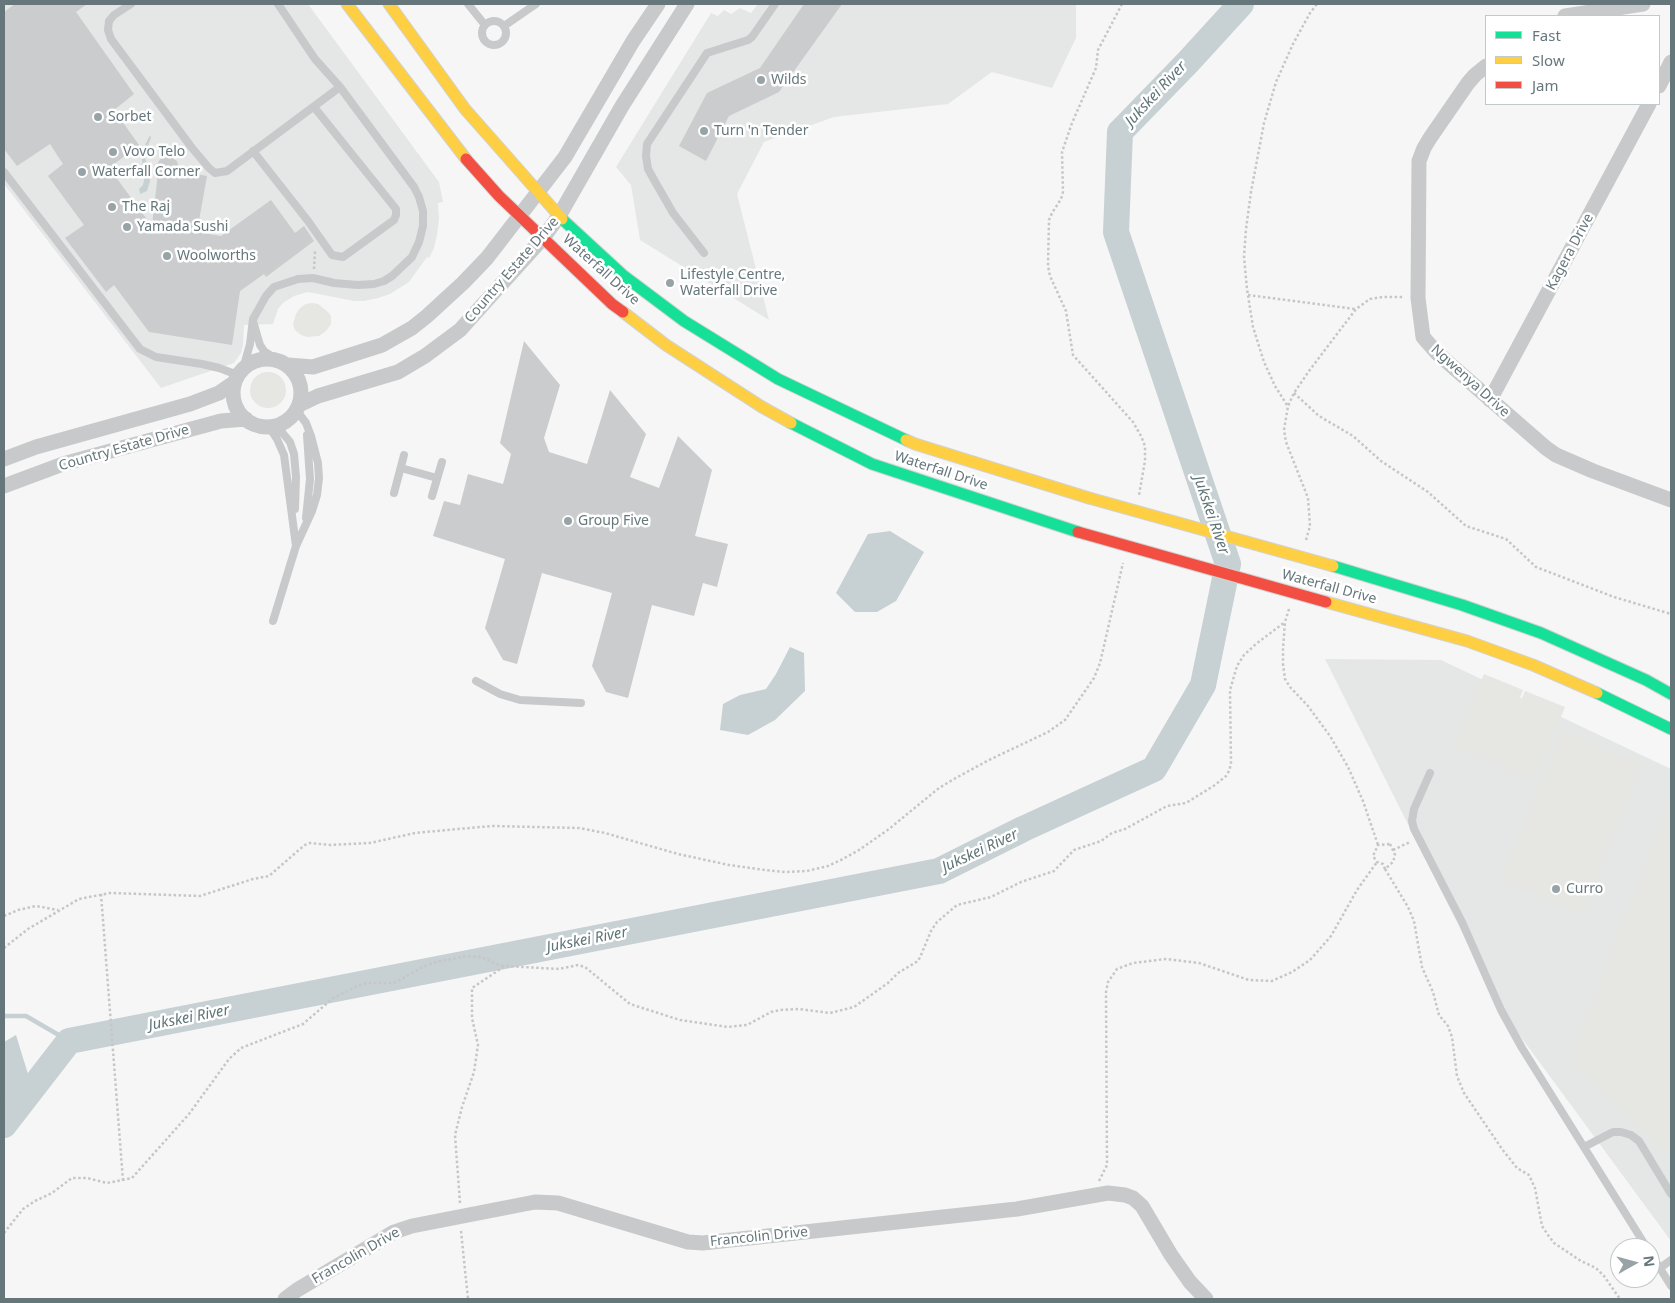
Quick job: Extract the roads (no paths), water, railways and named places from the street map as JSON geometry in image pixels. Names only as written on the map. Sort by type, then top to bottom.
[{"type":"main road","name":"Waterfall Drive","points":[[347,4],[476,172],[519,216],[612,304],[666,345],[762,407],[814,436],[872,464],[1078,532],[1467,641],[1533,665],[1671,729]]},
{"type":"main road","name":"Waterfall Drive","points":[[389,4],[465,109],[560,216],[646,294],[684,321],[778,379],[915,444],[1089,498],[1333,566],[1462,605],[1541,634],[1646,680],[1671,694]]},
{"type":"street","name":"Country Estate Drive","points":[[282,362],[313,367],[357,354],[382,345],[412,328],[427,316],[487,258],[565,157],[633,41],[658,4]]},
{"type":"street","name":"Country Estate Drive","points":[[298,408],[318,396],[398,372],[425,356],[460,330],[543,238],[560,216],[622,106],[687,4]]},
{"type":"street","points":[[1572,15],[1643,4]]},
{"type":"street","points":[[1660,84],[1671,62]]},
{"type":"street","name":"Ngwenya Drive","points":[[1485,67],[1468,83],[1430,138],[1419,162],[1418,298],[1424,337],[1428,345],[1556,455],[1592,472],[1671,500]]},
{"type":"street","name":"Kagera Drive","points":[[1490,400],[1648,105]]},
{"type":"street","points":[[267,358],[282,362],[296,373],[300,383],[302,394],[298,408],[288,420],[272,426],[254,424],[239,411],[235,402],[234,392],[239,375],[258,360],[267,358]]},
{"type":"street","name":"Country Estate Drive","points":[[4,459],[36,447],[190,404],[219,393],[239,375]]},
{"type":"street","name":"Country Estate Drive","points":[[4,486],[63,464],[127,446],[221,421],[246,419]]},
{"type":"street","name":"Francolin Drive","points":[[285,1299],[394,1232],[412,1226],[460,1216],[545,1201],[565,1205],[688,1242],[702,1243],[1017,1209],[1108,1193],[1125,1195],[1137,1201],[1147,1213],[1171,1255],[1206,1299]]},
{"type":"lane","points":[[131,4],[114,15],[109,21],[108,30],[111,39],[208,168],[215,173],[227,171],[340,87]]},
{"type":"lane","points":[[4,172],[140,350],[156,357],[202,364],[239,375],[250,344],[253,319],[266,296],[274,287],[298,278],[313,278],[334,283],[358,285],[384,281],[397,272],[412,257],[419,242],[423,226],[423,211],[414,187],[340,87],[316,59],[278,4]]},
{"type":"lane","points":[[468,4],[485,25]]},
{"type":"lane","points":[[504,26],[536,4]]},
{"type":"lane","points":[[704,253],[673,213],[653,178],[648,168],[647,144],[707,53],[748,40],[752,37],[770,6]]},
{"type":"lane","points":[[493,20],[500,22],[504,26],[506,32],[505,39],[498,44],[490,44],[483,39],[482,31],[485,25],[493,20]]},
{"type":"lane","points":[[253,151],[332,254],[343,257],[394,220],[396,209],[314,107]]},
{"type":"lane","points":[[253,319],[264,352],[282,362]]},
{"type":"lane","points":[[273,621],[296,546],[317,495],[319,478],[317,456],[306,423],[298,408]]},
{"type":"lane","points":[[272,426],[290,442],[294,454],[296,477],[294,528],[296,546]]},
{"type":"lane","points":[[394,493],[404,455]]},
{"type":"lane","points":[[432,496],[442,462]]},
{"type":"lane","points":[[401,468],[437,478]]},
{"type":"lane","points":[[476,681],[500,694],[520,700],[581,703]]},
{"type":"lane","points":[[1430,773],[1412,816],[1412,822],[1418,838],[1462,922],[1500,1010],[1641,1238]]},
{"type":"lane","points":[[1584,1147],[1613,1132],[1631,1135],[1639,1141],[1671,1194]]},
{"type":"lane","points":[[1671,1260],[1660,1268],[1671,1286]]},
{"type":"waterway","name":"Jukskei River","points":[[4,1125],[69,1041],[939,871],[1023,829],[1154,769],[1203,685],[1228,564],[1116,232],[1120,132],[1241,4]]},
{"type":"waterway","points":[[4,1016],[26,1016],[69,1041]]},
{"type":"place","name":"Wilds","points":[[761,80]]},
{"type":"place","name":"Sorbet","points":[[98,117]]},
{"type":"place","name":"Turn 'n Tender","points":[[704,131]]},
{"type":"place","name":"Vovo Telo","points":[[113,152]]},
{"type":"place","name":"Waterfall Corner","points":[[82,172]]},
{"type":"place","name":"The Raj","points":[[112,207]]},
{"type":"place","name":"Yamada Sushi","points":[[127,227]]},
{"type":"place","name":"Woolworths","points":[[167,256]]},
{"type":"place","name":"Lifestyle Centre, Waterfall Drive","points":[[670,283]]},
{"type":"place","name":"Group Five","points":[[568,521]]},
{"type":"place","name":"Curro","points":[[1556,889]]}]
